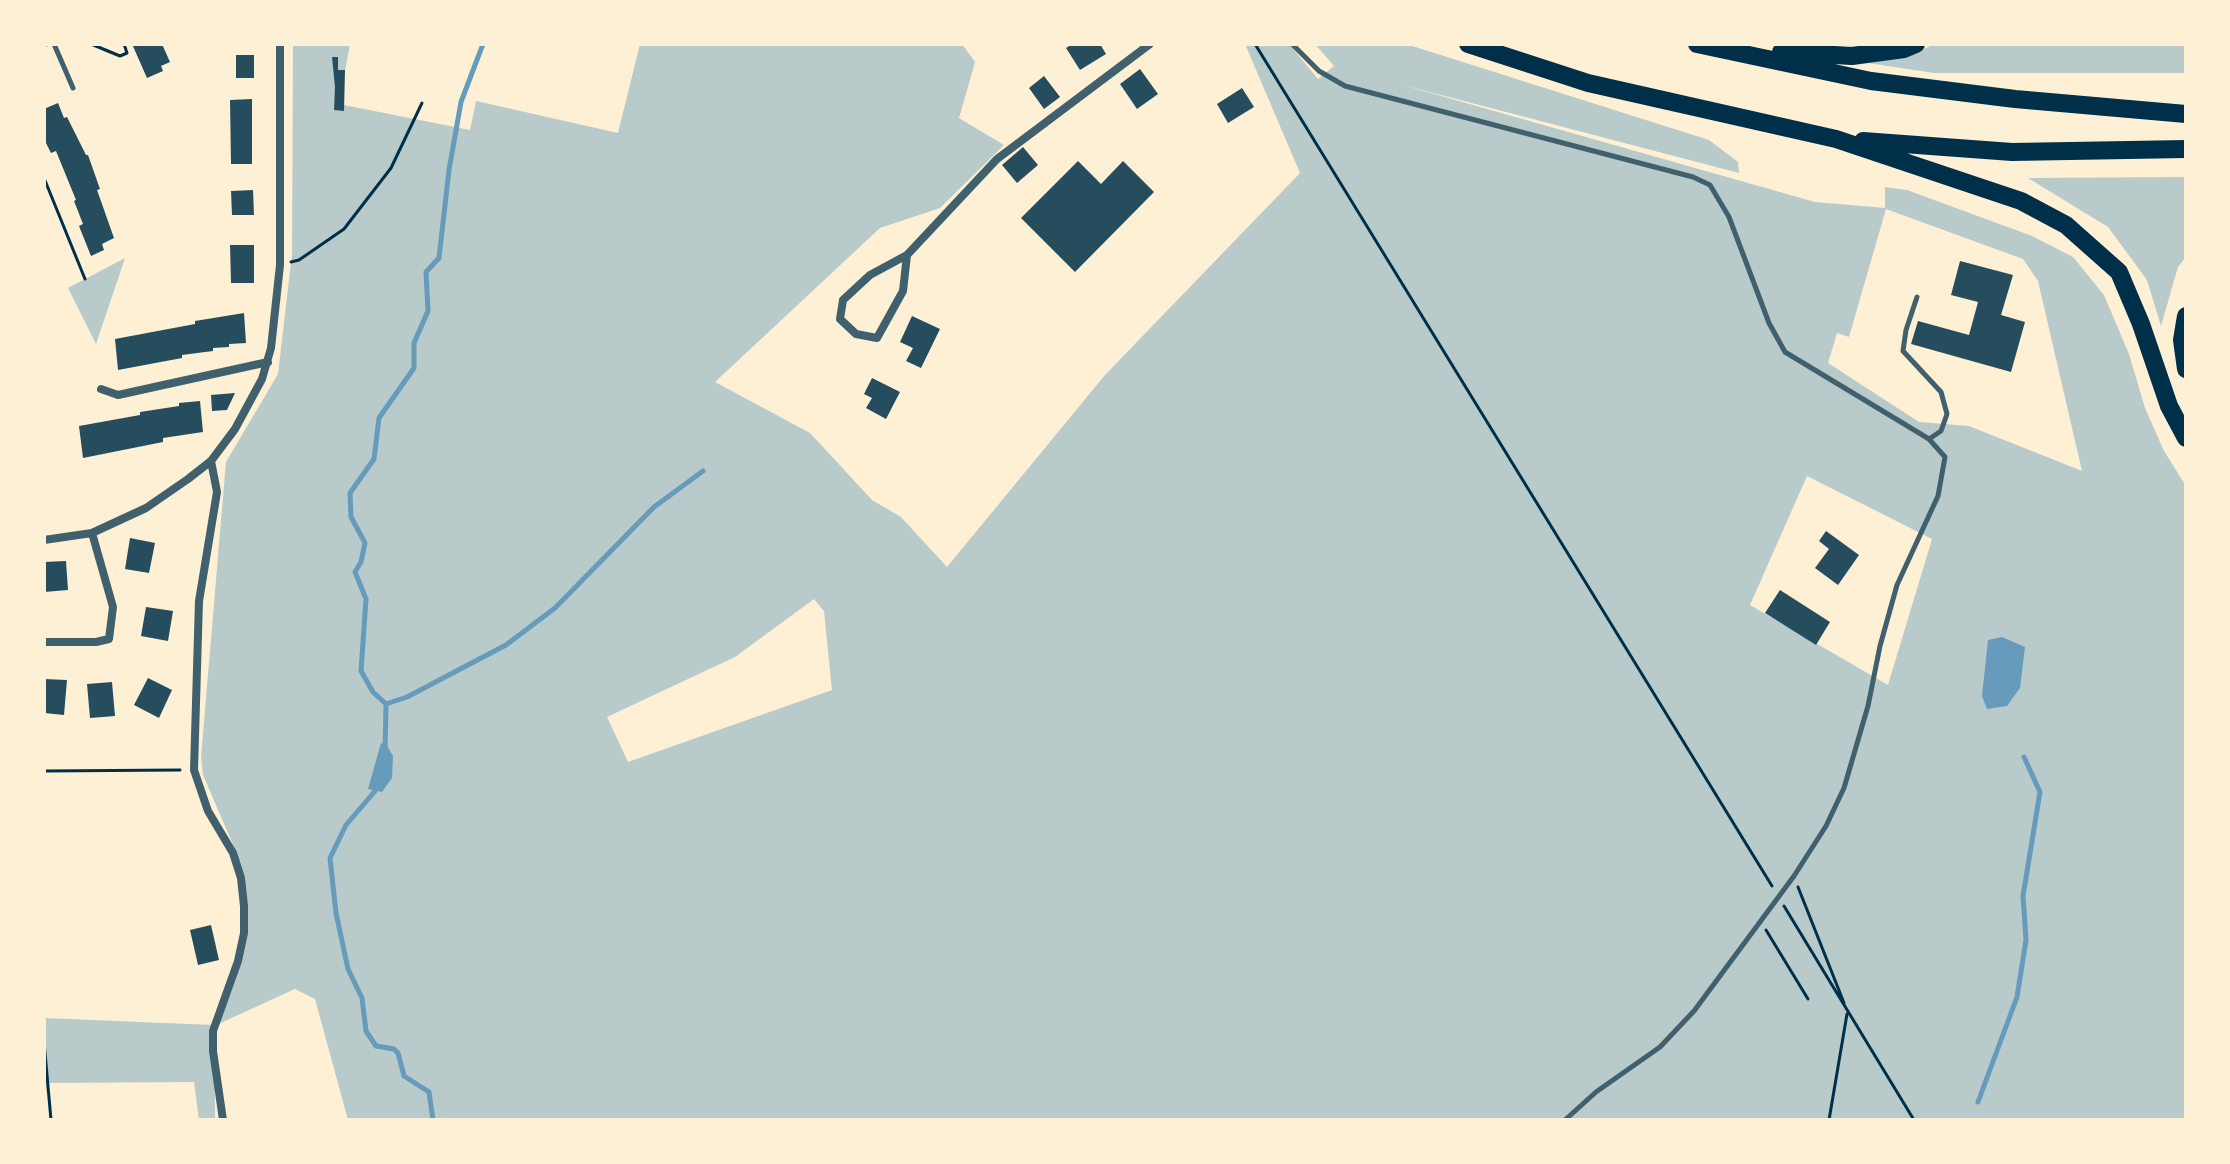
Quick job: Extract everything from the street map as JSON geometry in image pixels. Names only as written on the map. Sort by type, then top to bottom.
[{"type":"highway","points":[[1468,44],[1588,83],[1836,139],[2021,201],[2066,225],[2119,272],[2141,324],[2169,406],[2186,438]]},
{"type":"highway","points":[[1700,45],[1852,56],[1904,49],[1916,44]]},
{"type":"highway","points":[[1700,45],[1871,81],[2031,101],[2186,114]]},
{"type":"highway","points":[[1836,139],[2012,152],[2186,149]]},
{"type":"highway","points":[[2186,316],[2182,340],[2186,369]]},
{"type":"street","points":[[44,540],[92,533],[163,496],[211,461],[235,429],[258,388],[268,362],[280,265],[280,44]]},
{"type":"street","points":[[907,255],[903,291],[877,338],[856,334],[840,319],[843,300],[870,275],[907,255],[997,159],[1150,44]]},
{"type":"street","points":[[101,389],[118,395],[268,362]]},
{"type":"street","points":[[211,461],[217,492],[199,601],[194,770],[208,811],[233,853],[241,878],[244,906],[244,933],[238,961],[213,1031],[223,1120]]},
{"type":"street","points":[[44,642],[109,639],[113,607],[92,533]]},
{"type":"lane","points":[[54,44],[73,88]]},
{"type":"lane","points":[[1292,44],[1319,71],[1345,86],[1693,177],[1710,185],[1729,217],[1769,323],[1785,352],[1929,439],[1945,457],[1938,496],[1897,585],[1868,706],[1844,788],[1826,826],[1794,876],[1694,1011],[1660,1047],[1596,1092],[1565,1120]]},
{"type":"lane","points":[[1917,297],[1903,351],[1941,392],[1947,414],[1941,431],[1929,439]]},
{"type":"path","points":[[91,44],[120,56],[127,53],[124,44]]},
{"type":"path","points":[[1255,44],[1775,892]]},
{"type":"path","points":[[280,265],[299,260],[344,229],[391,168],[422,103]]},
{"type":"path","points":[[44,178],[85,279]]},
{"type":"path","points":[[44,771],[194,770]]},
{"type":"path","points":[[1794,876],[1847,1012],[1829,1118]]},
{"type":"path","points":[[1783,905],[1914,1120]]},
{"type":"path","points":[[1761,922],[1808,999]]},
{"type":"path","points":[[44,1042],[51,1120]]},
{"type":"shaded area","points":[[293,44],[350,44],[339,104],[470,130],[476,101],[618,133],[640,44],[962,44],[975,62],[959,118],[1004,145],[940,208],[880,228],[715,382],[810,433],[872,500],[901,517],[947,567],[1105,375],[1300,173],[1245,44],[1289,44],[1318,79],[1334,66],[1315,44],[1406,44],[1709,140],[1738,162],[1739,173],[1399,84],[1815,202],[1885,208],[1885,187],[1907,190],[2032,236],[2073,257],[2104,295],[2129,354],[2145,408],[2164,451],[2186,486],[2186,1120],[348,1120],[315,999],[295,989],[214,1026],[215,1120],[199,1120],[194,1082],[47,1083],[44,1120],[44,1018],[213,1025],[246,942],[237,854],[203,775],[201,757],[226,462],[278,374],[292,254]],"holes":[[[1886,209],[2023,259],[2038,281],[2082,471],[1969,426],[1919,422],[1828,363],[1837,333],[1849,337]],[[1807,476],[1932,539],[1888,685],[1750,605]],[[814,599],[824,611],[832,690],[628,762],[607,717],[735,657]]]},
{"type":"shaded area","points":[[1935,44],[2186,44],[2186,73],[1934,73],[1868,63],[1908,56]]},
{"type":"shaded area","points":[[2186,177],[2186,257],[2178,267],[2161,326],[2147,280],[2108,227],[2028,178]]},
{"type":"shaded area","points":[[125,258],[96,344],[68,288]]},
{"type":"water","points":[[2002,637],[2025,647],[2020,688],[2007,706],[1987,709],[1982,696],[1988,640]]},
{"type":"water","points":[[381,743],[393,756],[392,778],[382,792],[368,789]]},
{"type":"building","points":[[132,44],[162,44],[170,62],[161,66],[163,71],[147,78]]},
{"type":"building","points":[[1072,44],[1100,44],[1106,54],[1080,70],[1066,48]]},
{"type":"building","points":[[236,55],[254,55],[254,78],[236,78]]},
{"type":"building","points":[[332,57],[338,57],[338,70],[345,70],[344,111],[334,110]]},
{"type":"building","points":[[1140,69],[1158,94],[1137,109],[1120,84]]},
{"type":"building","points":[[1044,76],[1060,97],[1044,109],[1029,88]]},
{"type":"building","points":[[1242,88],[1254,107],[1228,123],[1217,104]]},
{"type":"building","points":[[252,99],[252,164],[231,164],[230,100]]},
{"type":"building","points":[[58,103],[88,155],[114,238],[102,244],[104,250],[91,256],[79,226],[83,224],[76,200],[56,151],[51,153],[44,139],[44,109]]},
{"type":"building","points":[[1023,147],[1038,165],[1017,183],[1002,165]]},
{"type":"building","points":[[1078,161],[1101,184],[1123,161],[1154,192],[1075,272],[1021,218]]},
{"type":"building","points":[[253,190],[254,215],[232,215],[231,191]]},
{"type":"building","points":[[230,245],[254,245],[254,283],[231,283]]},
{"type":"building","points":[[1960,261],[2013,275],[2001,315],[2025,322],[2011,372],[1911,344],[1918,321],[1969,335],[1978,302],[1951,295]]},
{"type":"building","points":[[244,313],[246,343],[229,344],[229,347],[213,348],[213,351],[118,370],[115,339]]},
{"type":"building","points":[[912,316],[940,329],[921,368],[906,361],[913,348],[900,342]]},
{"type":"building","points":[[872,378],[900,392],[886,419],[866,408],[872,398],[864,394]]},
{"type":"building","points":[[235,393],[227,410],[212,411],[211,395]]},
{"type":"building","points":[[200,401],[203,432],[163,438],[163,442],[83,458],[79,426]]},
{"type":"building","points":[[1826,531],[1859,555],[1838,585],[1815,568],[1829,549],[1819,541]]},
{"type":"building","points":[[130,538],[155,543],[149,573],[125,569]]},
{"type":"building","points":[[66,561],[68,590],[44,592],[44,562]]},
{"type":"building","points":[[1780,590],[1830,622],[1816,645],[1765,613]]},
{"type":"building","points":[[146,607],[173,611],[168,641],[141,636]]},
{"type":"building","points":[[148,678],[172,690],[159,718],[134,705]]},
{"type":"building","points":[[44,679],[67,680],[64,715],[44,713]]},
{"type":"building","points":[[112,682],[115,716],[90,718],[87,684]]},
{"type":"building","points":[[211,925],[219,960],[198,965],[190,930]]},
{"type":"waterway","points":[[385,753],[386,704],[373,692],[361,671],[366,599],[355,572],[361,562],[365,543],[351,517],[350,493],[374,459],[379,418],[414,368],[414,343],[428,311],[426,272],[439,258],[461,102],[483,44]]},
{"type":"waterway","points":[[386,704],[407,697],[506,645],[555,608],[654,507],[703,471]]},
{"type":"waterway","points":[[1978,1102],[2017,997],[2026,940],[2023,896],[2040,792],[2024,757]]},
{"type":"waterway","points":[[376,786],[346,825],[330,858],[336,913],[348,969],[362,998],[366,1031],[376,1046],[394,1049],[404,1076],[429,1092],[433,1120]]}]
